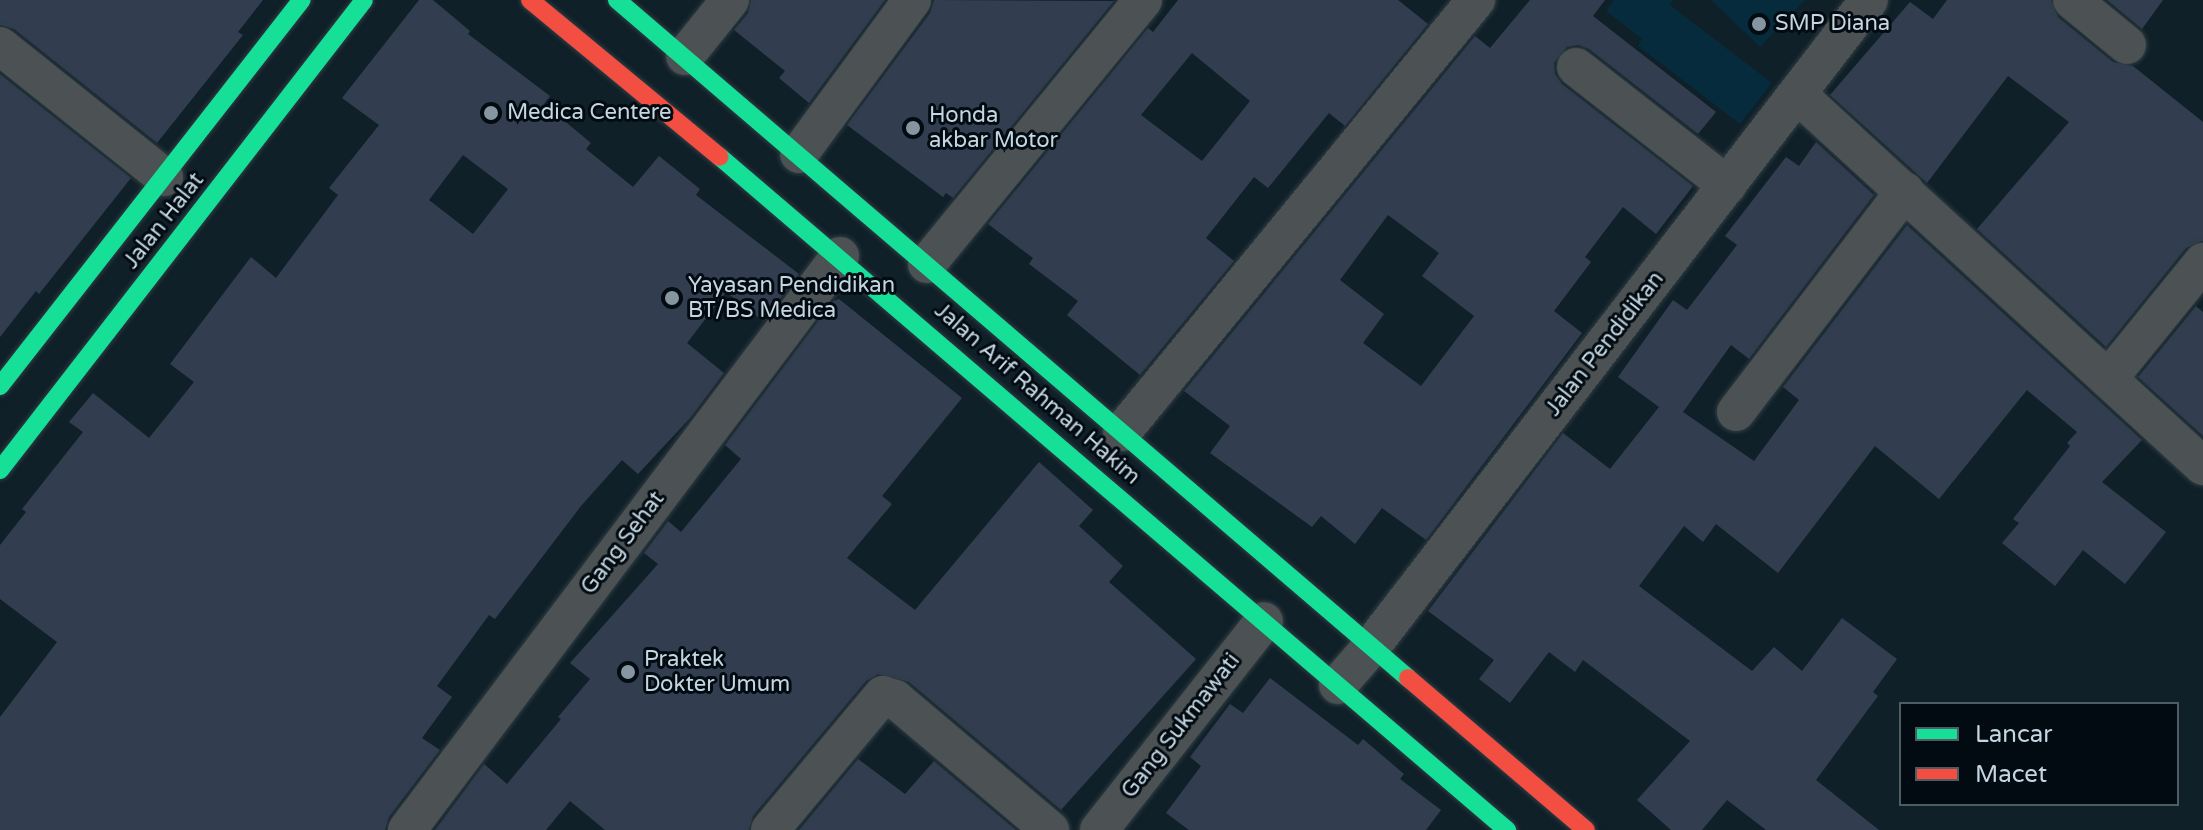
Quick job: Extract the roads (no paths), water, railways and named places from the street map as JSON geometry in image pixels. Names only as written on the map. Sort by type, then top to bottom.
[{"type":"main road","name":"Jalan Halat","points":[[0,386],[302,0]]},
{"type":"main road","name":"Jalan Halat","points":[[0,470],[364,0]]},
{"type":"main road","name":"Jalan Arif Rahman Hakim","points":[[530,0],[840,256],[1507,830]]},
{"type":"main road","name":"Jalan Arif Rahman Hakim","points":[[617,0],[1586,830]]},
{"type":"street","points":[[685,56],[730,0]]},
{"type":"street","points":[[799,154],[912,0]]},
{"type":"street","points":[[927,264],[1143,0]]},
{"type":"street","points":[[1122,432],[1476,0]]},
{"type":"street","name":"Jalan Pendidikan","points":[[1338,685],[1371,647],[1869,0]]},
{"type":"street","points":[[2072,0],[2127,45]]},
{"type":"street","points":[[0,46],[164,177]]},
{"type":"street","points":[[1576,67],[1727,185]]},
{"type":"street","points":[[1797,94],[2203,466]]},
{"type":"street","points":[[1736,412],[1905,191]]},
{"type":"street","name":"Gang Sehat","points":[[407,830],[840,256]]},
{"type":"street","points":[[2108,379],[2203,262]]},
{"type":"street","name":"Gang Sukmawati","points":[[1099,830],[1264,621]]},
{"type":"street","points":[[770,830],[883,695],[895,699],[1050,830]]},
{"type":"place","name":"SMP Diana","points":[[1759,24]]},
{"type":"place","name":"Medica Centere","points":[[491,113]]},
{"type":"place","name":"Honda akbar Motor","points":[[913,128]]},
{"type":"place","name":"Yayasan Pendidikan BT/BS Medica","points":[[672,298]]},
{"type":"place","name":"Praktek Dokter Umum","points":[[628,672]]}]
